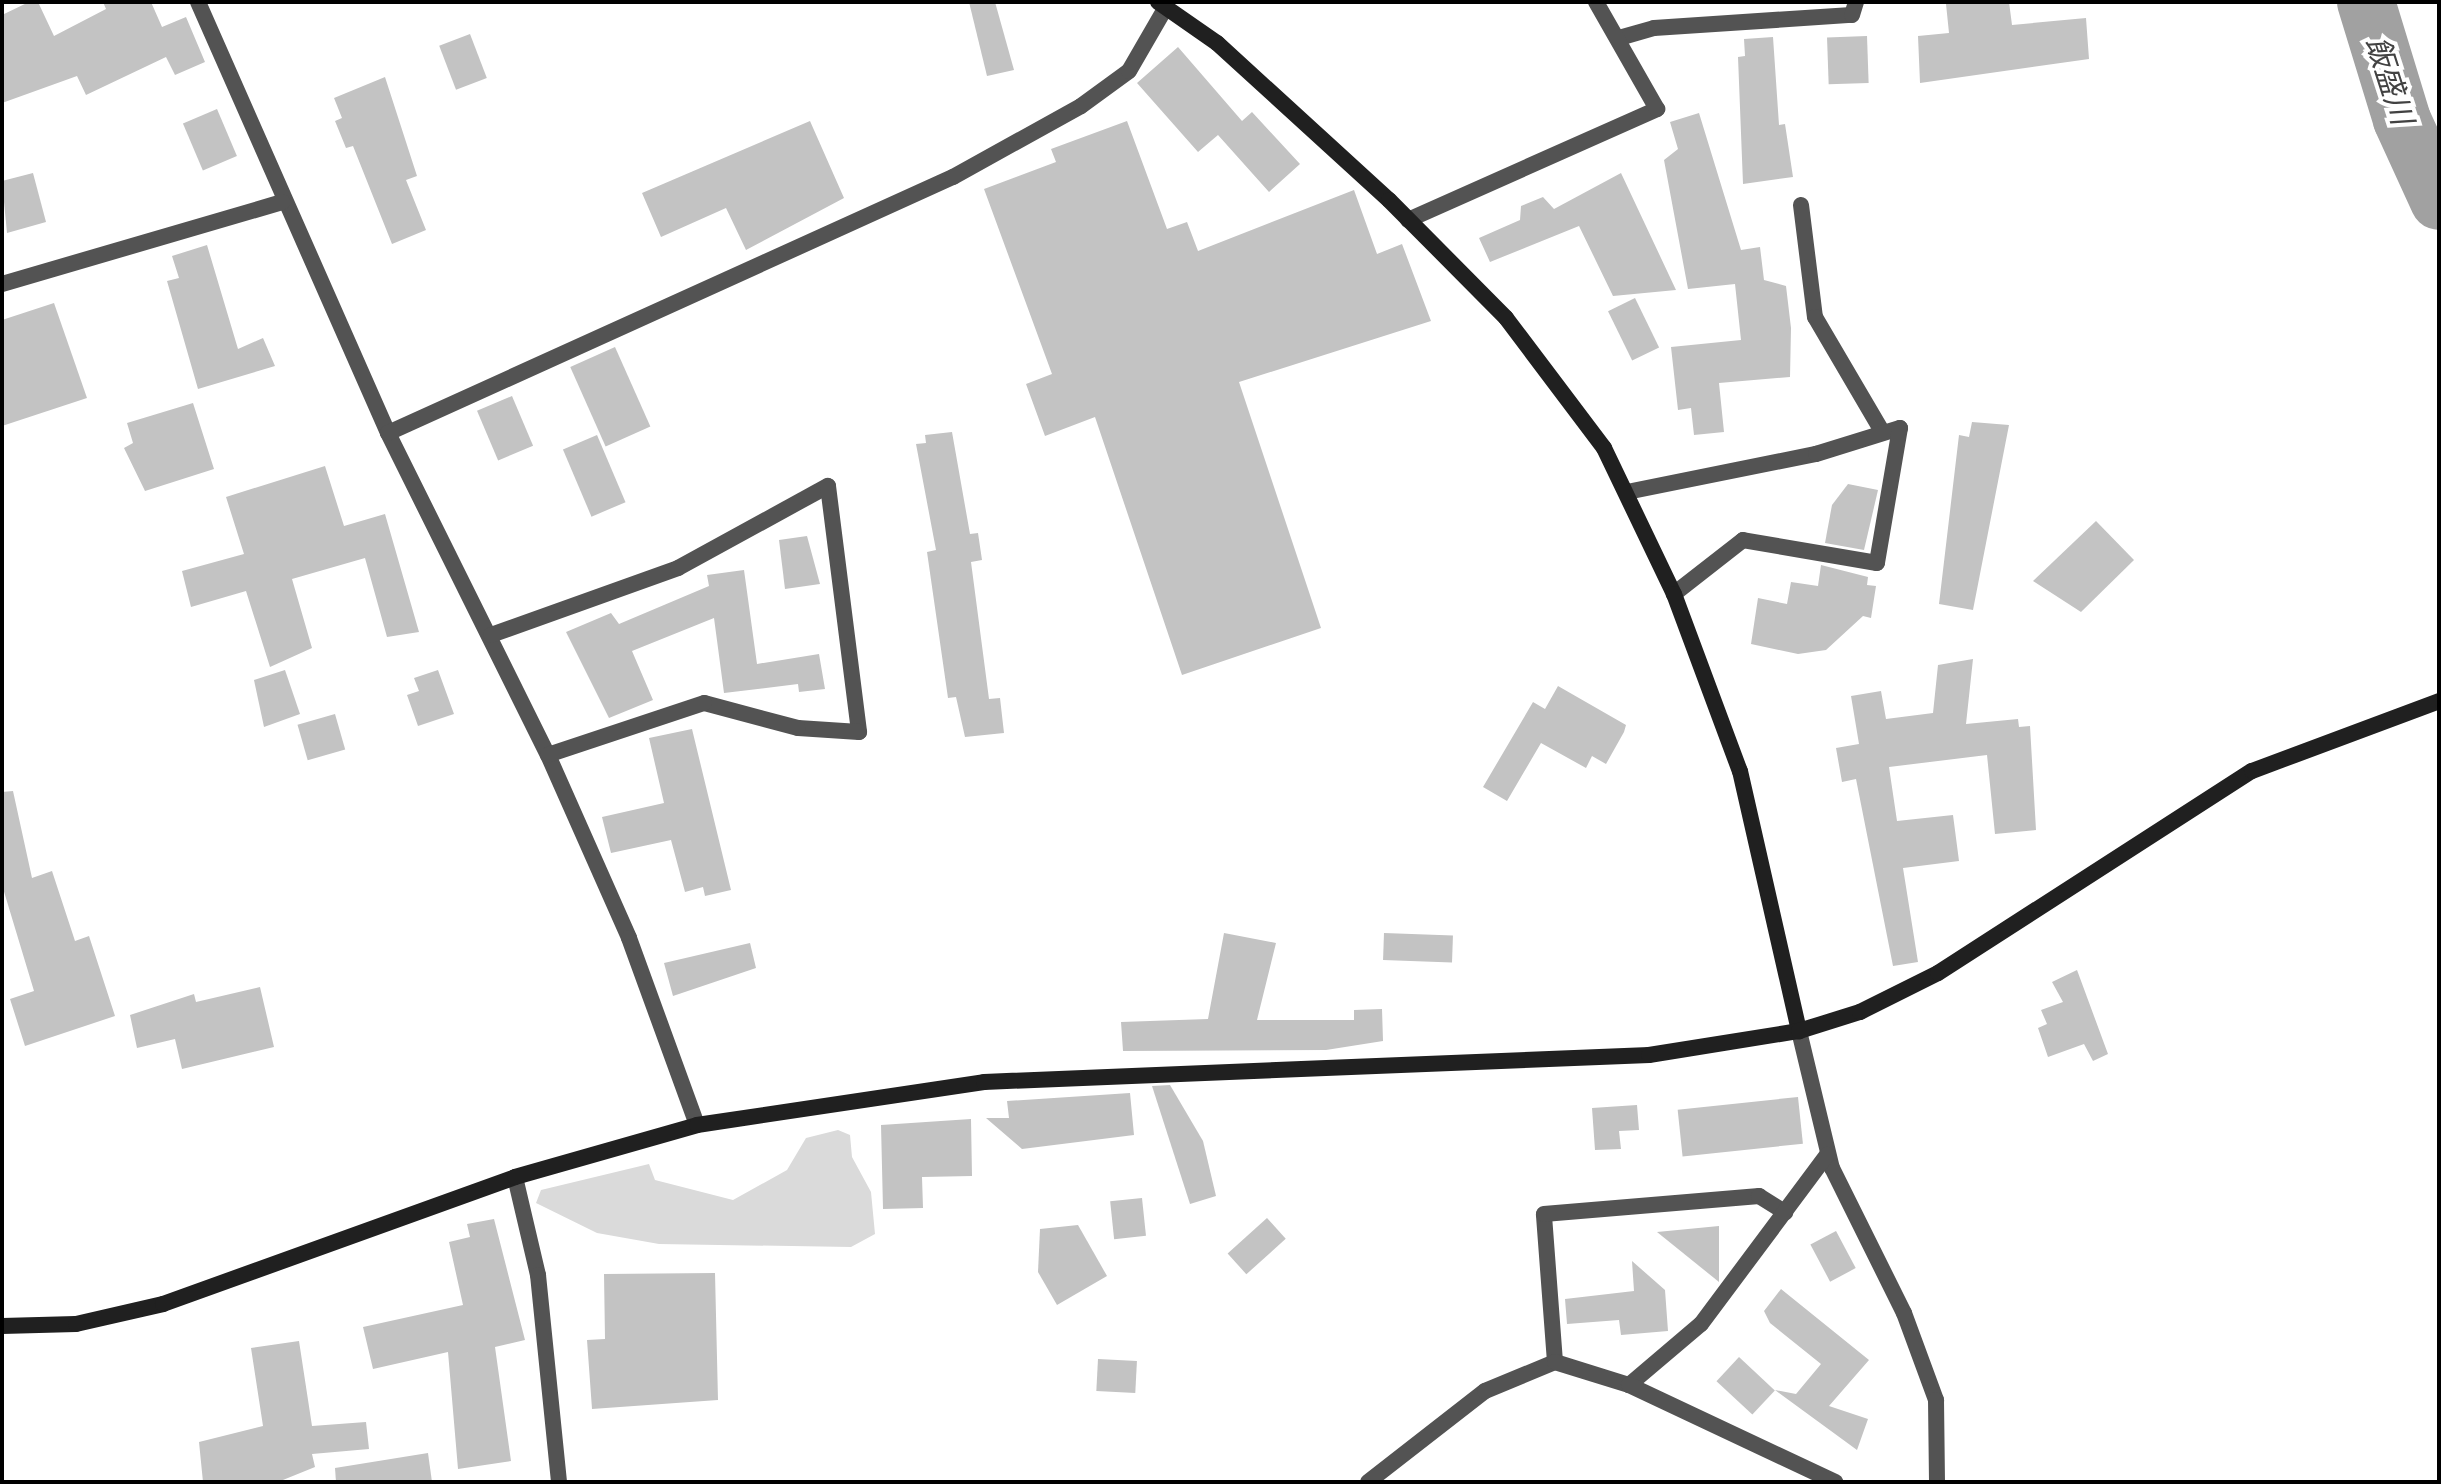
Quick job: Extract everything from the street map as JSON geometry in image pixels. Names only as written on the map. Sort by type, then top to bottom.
[{"type":"street","points":[[198,2],[282,202],[388,433],[548,755],[629,938],[697,1125]]},
{"type":"street","points":[[1408,220],[1657,109],[1596,2]]},
{"type":"street","points":[[1619,38],[1654,28],[1852,15],[1856,2]]},
{"type":"street","points":[[388,433],[978,163],[1129,71],[1164,4],[1217,43],[1408,220],[1545,364],[1627,492],[1674,594],[1740,771],[1827,1155],[1904,1313],[1936,1400],[1937,1482]]},
{"type":"street","points":[[2,284],[282,202]]},
{"type":"street","points":[[1801,205],[1815,317],[1883,433]]},
{"type":"street","points":[[1627,492],[1900,428],[1877,563],[1743,540],[1674,594]]},
{"type":"street","points":[[491,635],[678,568],[828,486],[859,732],[798,728],[704,703],[548,755]]},
{"type":"street","points":[[2,1326],[76,1324],[163,1304],[515,1177],[697,1125],[984,1082],[1649,1055],[1799,1031],[1860,1012],[1938,973],[2252,771],[2439,701]]},
{"type":"street","points":[[1629,1385],[1701,1324],[1827,1155]]},
{"type":"street","points":[[515,1177],[538,1275],[559,1482]]},
{"type":"street","points":[[1555,1362],[1544,1214],[1759,1196],[1785,1212]]},
{"type":"street","points":[[1368,1482],[1485,1391],[1555,1362],[1629,1385],[1835,1482]]},
{"type":"shaded area","points":[[838,1130],[850,1135],[852,1157],[871,1192],[875,1234],[851,1247],[659,1244],[597,1233],[536,1203],[541,1190],[649,1164],[655,1180],[733,1200],[787,1170],[806,1138]]},
{"type":"building","points":[[29,2],[38,2],[54,36],[106,9],[103,2],[151,2],[162,27],[186,17],[205,62],[175,75],[166,57],[86,95],[77,76],[2,103],[2,15]]},
{"type":"building","points":[[969,2],[995,2],[1014,70],[987,76]]},
{"type":"building","points":[[2009,2],[2012,25],[2086,18],[2089,59],[1920,83],[1918,36],[1949,33],[1946,4]]},
{"type":"building","points":[[470,34],[487,78],[456,90],[439,46]]},
{"type":"building","points":[[1867,36],[1869,83],[1829,84],[1827,37]]},
{"type":"building","points":[[1773,37],[1779,125],[1785,124],[1793,177],[1743,184],[1738,57],[1745,56],[1744,39]]},
{"type":"building","points":[[1178,47],[1242,121],[1252,112],[1300,164],[1269,192],[1218,135],[1198,152],[1137,83]]},
{"type":"building","points":[[385,77],[417,176],[406,180],[426,230],[392,244],[353,146],[346,148],[335,121],[342,118],[334,98]]},
{"type":"building","points":[[217,109],[237,156],[203,170],[183,123]]},
{"type":"building","points":[[1699,113],[1741,250],[1760,247],[1764,280],[1786,286],[1791,328],[1790,377],[1719,383],[1724,432],[1694,435],[1691,408],[1678,410],[1671,347],[1741,340],[1735,284],[1688,289],[1664,160],[1678,149],[1670,122]]},
{"type":"building","points":[[810,121],[844,198],[746,250],[726,208],[661,237],[642,193]]},
{"type":"building","points":[[1127,121],[1167,229],[1187,222],[1198,251],[1354,190],[1377,254],[1402,244],[1431,321],[1239,382],[1321,628],[1182,675],[1095,417],[1045,436],[1026,384],[1052,374],[984,189],[1056,162],[1051,149]]},
{"type":"building","points":[[33,173],[46,222],[7,233],[2,181]]},
{"type":"building","points":[[1621,173],[1676,290],[1613,296],[1579,226],[1490,262],[1479,238],[1520,220],[1521,206],[1543,197],[1554,209]]},
{"type":"building","points":[[207,245],[238,349],[263,338],[275,366],[198,389],[167,281],[179,278],[172,256]]},
{"type":"building","points":[[1635,298],[1659,347],[1632,361],[1608,311]]},
{"type":"building","points":[[54,303],[87,398],[2,426],[2,320]]},
{"type":"building","points":[[615,347],[650,426],[606,446],[570,367]]},
{"type":"building","points":[[512,396],[533,446],[498,461],[477,411]]},
{"type":"building","points":[[193,403],[214,469],[145,491],[124,448],[133,443],[127,423]]},
{"type":"building","points":[[1972,422],[2009,425],[1973,610],[1939,604],[1959,435],[1969,437]]},
{"type":"building","points":[[952,432],[970,534],[978,533],[982,560],[971,562],[989,699],[1000,698],[1004,733],[965,737],[956,697],[948,698],[927,552],[936,550],[916,444],[926,443],[925,435]]},
{"type":"building","points":[[597,435],[626,502],[591,517],[563,449]]},
{"type":"building","points":[[325,466],[344,526],[385,514],[419,632],[387,637],[365,558],[292,579],[312,648],[270,667],[246,591],[191,607],[182,571],[244,554],[226,497]]},
{"type":"building","points":[[1848,484],[1878,490],[1864,550],[1825,543],[1832,505]]},
{"type":"building","points":[[2096,521],[2134,560],[2081,612],[2033,581]]},
{"type":"building","points":[[807,536],[820,584],[785,589],[779,540]]},
{"type":"building","points":[[1821,565],[1868,577],[1867,585],[1876,586],[1871,618],[1863,616],[1826,650],[1798,654],[1751,644],[1758,598],[1787,604],[1791,582],[1818,586]]},
{"type":"building","points":[[744,570],[757,664],[819,654],[825,689],[799,692],[798,684],[724,693],[714,618],[632,651],[653,700],[609,718],[566,632],[611,613],[619,624],[709,586],[707,575]]},
{"type":"building","points":[[1973,659],[1966,724],[2018,719],[2019,727],[2030,726],[2036,830],[1995,834],[1987,755],[1889,767],[1897,821],[1953,815],[1959,861],[1903,868],[1918,962],[1893,966],[1856,779],[1842,782],[1836,748],[1859,744],[1851,696],[1881,691],[1886,719],[1933,713],[1938,665]]},
{"type":"building","points":[[285,670],[300,714],[264,727],[254,680]]},
{"type":"building","points":[[438,670],[454,714],[418,726],[407,695],[419,691],[414,678]]},
{"type":"building","points":[[1558,686],[1626,725],[1606,764],[1592,756],[1586,768],[1541,743],[1507,801],[1483,787],[1533,702],[1545,709]]},
{"type":"building","points":[[335,714],[345,750],[308,760],[298,725]]},
{"type":"building","points":[[692,729],[731,890],[705,896],[703,887],[685,892],[671,840],[611,853],[602,817],[664,803],[649,738]]},
{"type":"building","points":[[13,791],[32,878],[52,871],[75,941],[89,936],[115,1016],[25,1046],[10,999],[34,991],[2,885],[2,792]]},
{"type":"building","points":[[1224,933],[1276,943],[1257,1020],[1354,1020],[1354,1010],[1382,1009],[1383,1041],[1326,1050],[1123,1051],[1121,1022],[1208,1019]]},
{"type":"building","points":[[1384,933],[1453,935],[1452,962],[1383,960]]},
{"type":"building","points":[[750,943],[756,968],[673,996],[664,963]]},
{"type":"building","points":[[2077,970],[2108,1054],[2093,1061],[2084,1044],[2048,1057],[2038,1028],[2047,1024],[2041,1010],[2063,1002],[2052,982]]},
{"type":"building","points":[[260,987],[274,1047],[182,1069],[175,1039],[137,1048],[130,1015],[194,994],[196,1002]]},
{"type":"building","points":[[1170,1085],[1203,1141],[1216,1196],[1190,1204],[1152,1086]]},
{"type":"building","points":[[1130,1093],[1134,1135],[1022,1149],[986,1118],[1009,1118],[1007,1101]]},
{"type":"building","points":[[1798,1097],[1803,1144],[1683,1156],[1678,1110]]},
{"type":"building","points":[[1637,1105],[1639,1130],[1619,1131],[1621,1149],[1595,1150],[1592,1108]]},
{"type":"building","points":[[971,1119],[972,1176],[922,1177],[923,1208],[883,1209],[881,1125]]},
{"type":"building","points":[[1142,1198],[1146,1236],[1114,1239],[1110,1201]]},
{"type":"building","points":[[1267,1218],[1286,1239],[1246,1274],[1228,1253]]},
{"type":"building","points":[[494,1219],[525,1340],[495,1347],[511,1461],[458,1469],[448,1352],[373,1369],[363,1327],[463,1305],[449,1242],[470,1237],[467,1224]]},
{"type":"building","points":[[1078,1225],[1107,1276],[1057,1305],[1038,1272],[1040,1229]]},
{"type":"building","points":[[1719,1226],[1719,1282],[1657,1232]]},
{"type":"building","points":[[1836,1231],[1856,1268],[1830,1282],[1810,1245]]},
{"type":"building","points":[[1632,1261],[1665,1290],[1668,1331],[1621,1335],[1619,1320],[1567,1324],[1565,1299],[1634,1291]]},
{"type":"building","points":[[715,1273],[718,1400],[592,1409],[587,1340],[605,1339],[604,1274]]},
{"type":"building","points":[[1781,1289],[1869,1360],[1829,1406],[1868,1419],[1857,1450],[1775,1390],[1796,1394],[1821,1364],[1770,1323],[1764,1311]]},
{"type":"building","points":[[299,1341],[312,1426],[366,1422],[369,1449],[312,1454],[315,1467],[278,1482],[203,1482],[199,1442],[263,1426],[251,1348]]},
{"type":"building","points":[[1739,1357],[1775,1390],[1752,1415],[1716,1381]]},
{"type":"building","points":[[1098,1359],[1137,1361],[1135,1393],[1096,1391]]},
{"type":"building","points":[[428,1453],[432,1482],[336,1482],[335,1468]]},
{"type":"waterway","name":"飯盛川","points":[[2366,2],[2402,120],[2439,201]]}]
